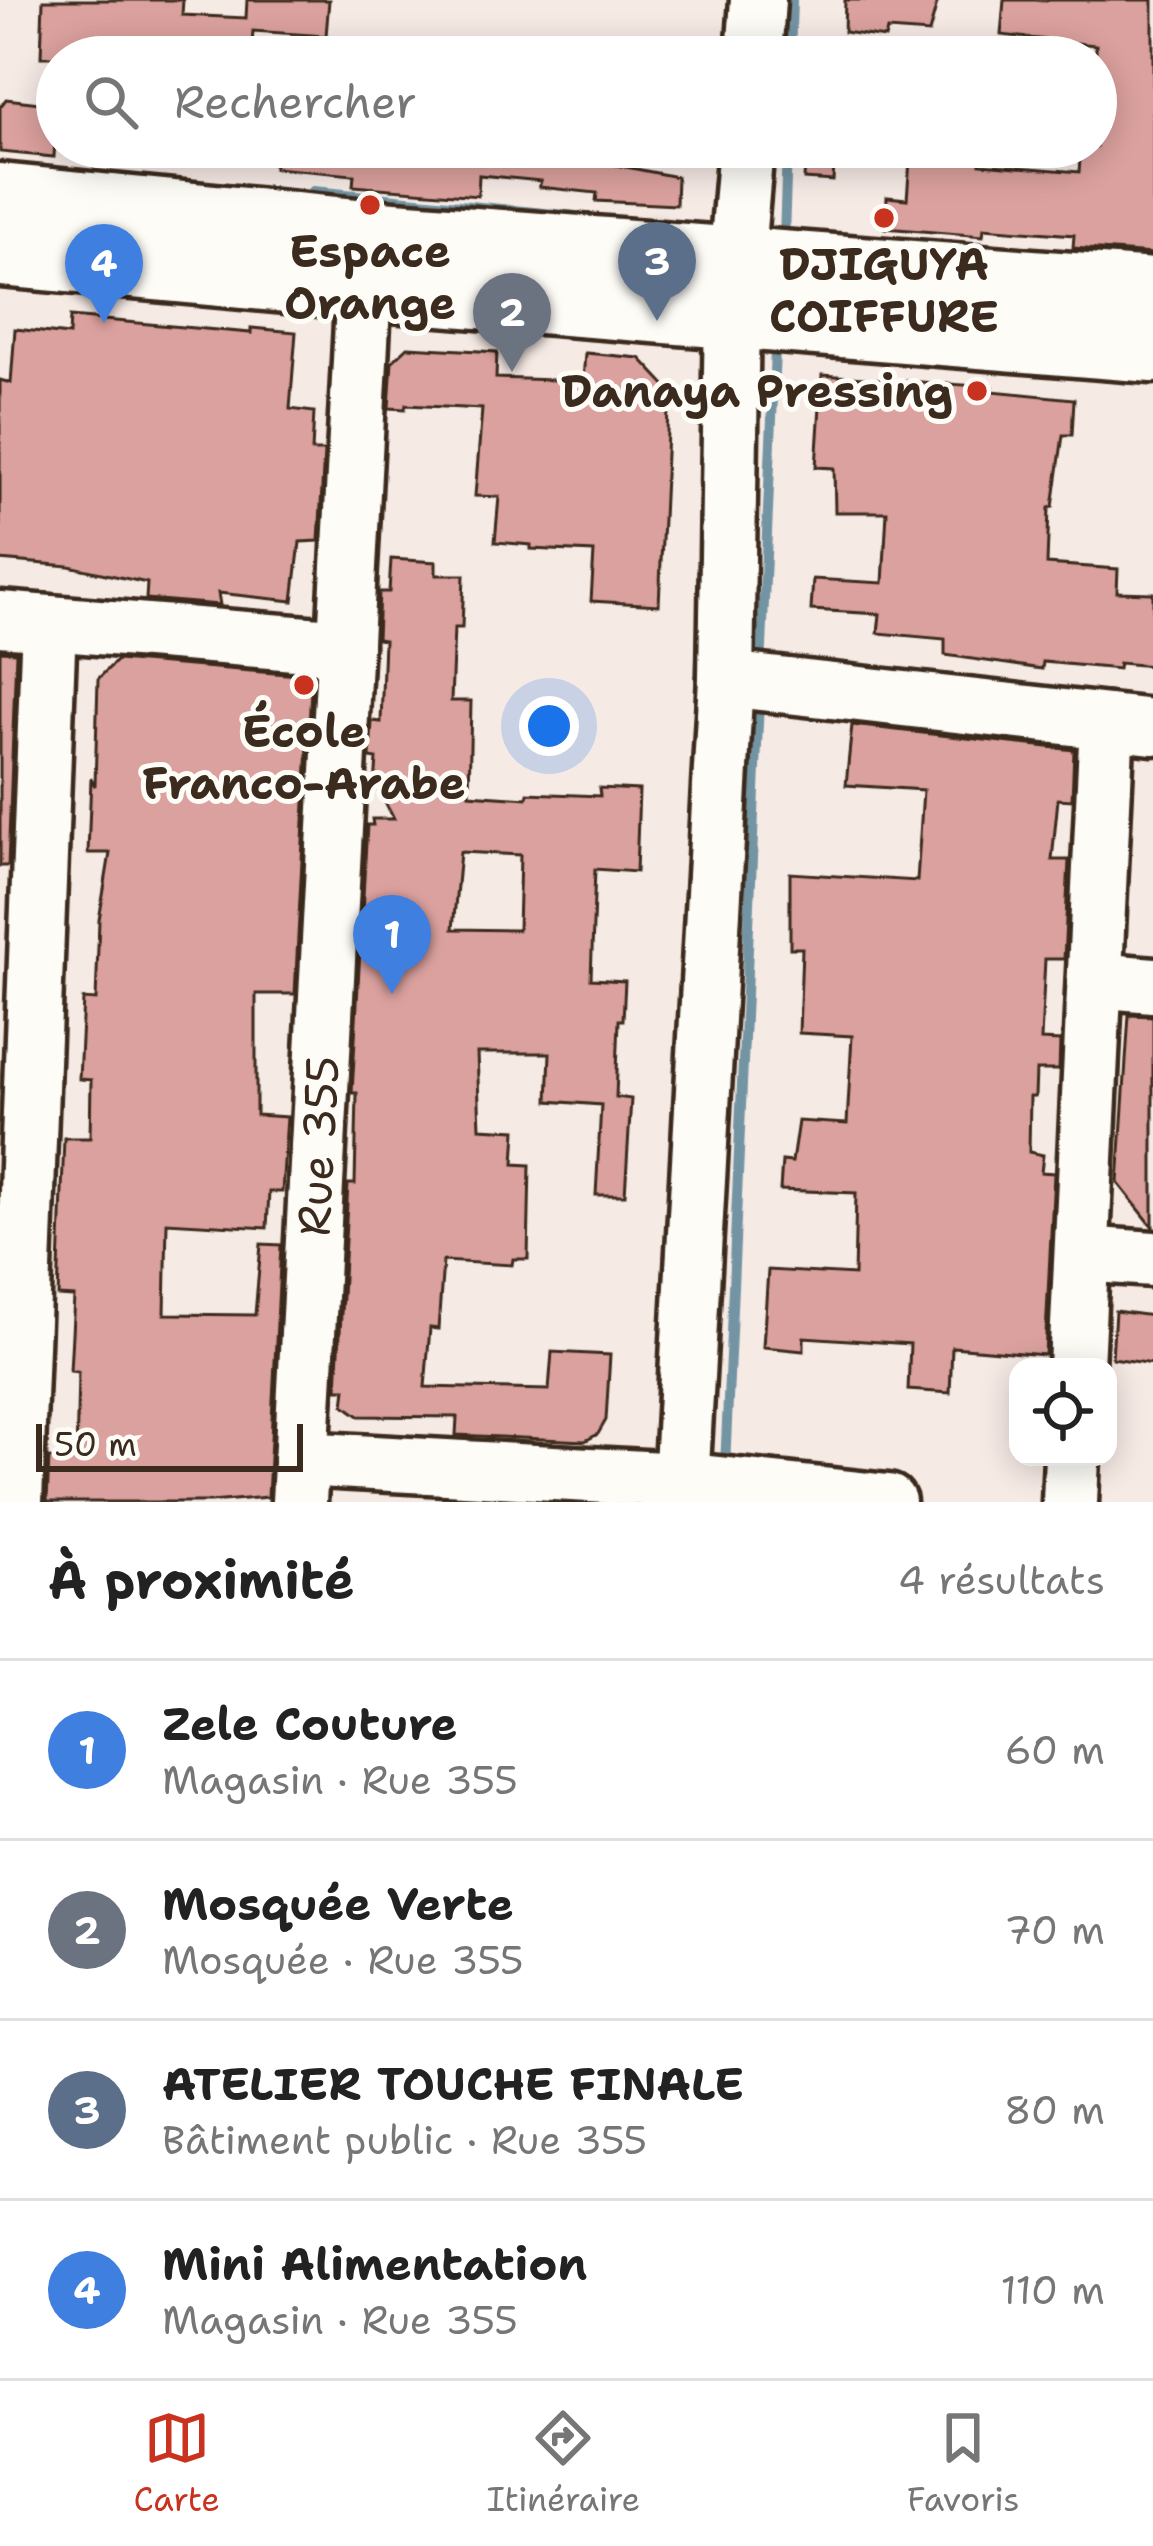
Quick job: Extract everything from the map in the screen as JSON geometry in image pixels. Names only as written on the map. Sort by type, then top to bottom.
[{"type":"main road","points":[[0,197],[367,233],[1153,349]]},
{"type":"main road","points":[[0,253],[364,286],[735,285],[1153,292]]},
{"type":"street","points":[[755,36],[758,0]]},
{"type":"street","points":[[680,1491],[726,679],[735,285],[744,168]]},
{"type":"street","name":"Rue 355","points":[[300,1480],[364,286]]},
{"type":"street","points":[[14,1502],[25,621],[345,647]]},
{"type":"street","points":[[726,679],[1130,724],[1095,980],[1076,1358]]},
{"type":"street","points":[[1095,980],[1153,985]]},
{"type":"street","points":[[1082,1254],[1153,1259]]},
{"type":"street","points":[[1070,1502],[1072,1466]]},
{"type":"street","points":[[300,1480],[888,1502]]},
{"type":"building","points":[[43,0],[183,0],[182,15],[246,18],[247,0],[329,0],[326,36],[253,31],[253,36],[42,36]]},
{"type":"building","points":[[845,0],[938,0],[929,33],[887,30],[886,36],[871,36],[844,32]]},
{"type":"building","points":[[1004,0],[1153,0],[1153,254],[1073,248],[1074,235],[984,228],[983,236],[885,228],[887,197],[907,199],[909,168],[1079,172],[1079,168],[1117,168],[1117,36],[1001,35]]},
{"type":"building","points":[[6,99],[36,103],[36,155],[0,152],[0,107]]},
{"type":"building","points":[[274,168],[631,168],[677,177],[676,205],[596,201],[597,193],[479,175],[478,196],[353,186],[354,175]]},
{"type":"building","points":[[805,168],[834,168],[833,181],[804,179]]},
{"type":"building","points":[[70,317],[251,333],[251,328],[296,332],[290,409],[314,412],[312,451],[324,451],[319,541],[300,542],[293,601],[218,593],[220,605],[146,599],[147,583],[69,566],[0,560],[0,380],[11,383],[15,329],[69,335]]},
{"type":"building","points":[[408,347],[497,352],[496,378],[583,381],[585,353],[640,358],[669,389],[659,605],[591,601],[594,552],[495,542],[499,497],[475,496],[482,409],[389,408],[392,362]]},
{"type":"building","points":[[822,375],[993,387],[992,391],[1074,399],[1072,435],[1063,435],[1053,507],[1049,508],[1047,564],[1118,569],[1117,592],[1153,593],[1153,666],[1119,663],[1118,669],[1043,662],[1042,669],[945,655],[945,639],[878,633],[880,614],[811,610],[813,579],[883,583],[887,512],[835,512],[834,468],[816,467]]},
{"type":"building","points":[[391,559],[436,562],[436,575],[464,575],[462,628],[454,628],[451,701],[471,701],[469,794],[527,798],[528,793],[600,796],[599,788],[639,790],[636,872],[595,869],[591,979],[625,981],[616,1097],[631,1099],[625,1195],[596,1195],[601,1105],[548,1101],[550,1053],[477,1053],[480,1128],[516,1130],[514,1164],[530,1165],[528,1259],[513,1259],[512,1265],[443,1261],[438,1329],[430,1328],[425,1387],[549,1390],[552,1352],[610,1355],[606,1420],[598,1434],[585,1441],[456,1435],[457,1417],[359,1416],[344,1405],[346,1389],[337,1389],[348,1184],[355,1184],[357,1093],[352,1093],[367,825],[373,825],[372,819],[394,819],[375,784],[377,759],[370,758],[372,721],[381,722],[384,640],[377,639],[379,592],[389,592]],"holes":[[[460,852],[520,855],[518,930],[453,929]]]},
{"type":"building","points":[[0,651],[16,652],[8,866],[0,866]]},
{"type":"building","points":[[117,660],[298,675],[311,688],[295,994],[256,994],[256,1115],[287,1117],[282,1192],[269,1192],[267,1228],[167,1222],[165,1314],[255,1315],[261,1244],[281,1245],[268,1497],[211,1502],[47,1502],[49,1458],[76,1460],[78,1372],[70,1371],[74,1297],[58,1296],[64,1138],[90,1138],[91,1080],[79,1079],[83,999],[96,1000],[99,920],[110,853],[88,853],[91,778],[95,786],[98,679]]},
{"type":"building","points":[[852,725],[1074,750],[1072,800],[1058,799],[1052,860],[1069,860],[1064,959],[1045,959],[1041,1040],[1060,1041],[1059,1070],[1036,1070],[1035,1097],[1030,1097],[1029,1152],[1043,1155],[1041,1172],[1054,1173],[1045,1355],[952,1347],[950,1393],[908,1390],[910,1344],[804,1337],[804,1351],[763,1347],[768,1270],[854,1275],[856,1193],[780,1190],[782,1161],[792,1162],[798,1121],[847,1124],[852,1036],[799,1033],[802,948],[790,948],[790,873],[917,881],[923,790],[846,785]]},
{"type":"building","points":[[1129,1015],[1153,1016],[1153,1227],[1118,1183]]},
{"type":"building","points":[[1115,1311],[1153,1316],[1153,1364],[1112,1358]]},
{"type":"waterway","points":[[791,36],[792,0]]},
{"type":"waterway","points":[[784,238],[786,168]]},
{"type":"waterway","points":[[313,191],[576,216]]},
{"type":"waterway","points":[[761,670],[775,350]]},
{"type":"waterway","points":[[698,708],[700,660]]},
{"type":"waterway","points":[[725,1467],[759,701]]},
{"type":"place","name":"Espace Orange","points":[[370,205]]},
{"type":"place","name":"DJIGUYA COIFFURE","points":[[884,218]]},
{"type":"place","name":"ATELIER TOUCHE FINALE","points":[[657,321]]},
{"type":"place","name":"Mini Alimentation","points":[[104,323]]},
{"type":"place","name":"Mosquée Verte","points":[[512,372]]},
{"type":"place","name":"Danaya Pressing","points":[[977,391]]},
{"type":"place","name":"École Franco-Arabe","points":[[304,685]]},
{"type":"place","name":"Zele Couture","points":[[392,994]]}]
